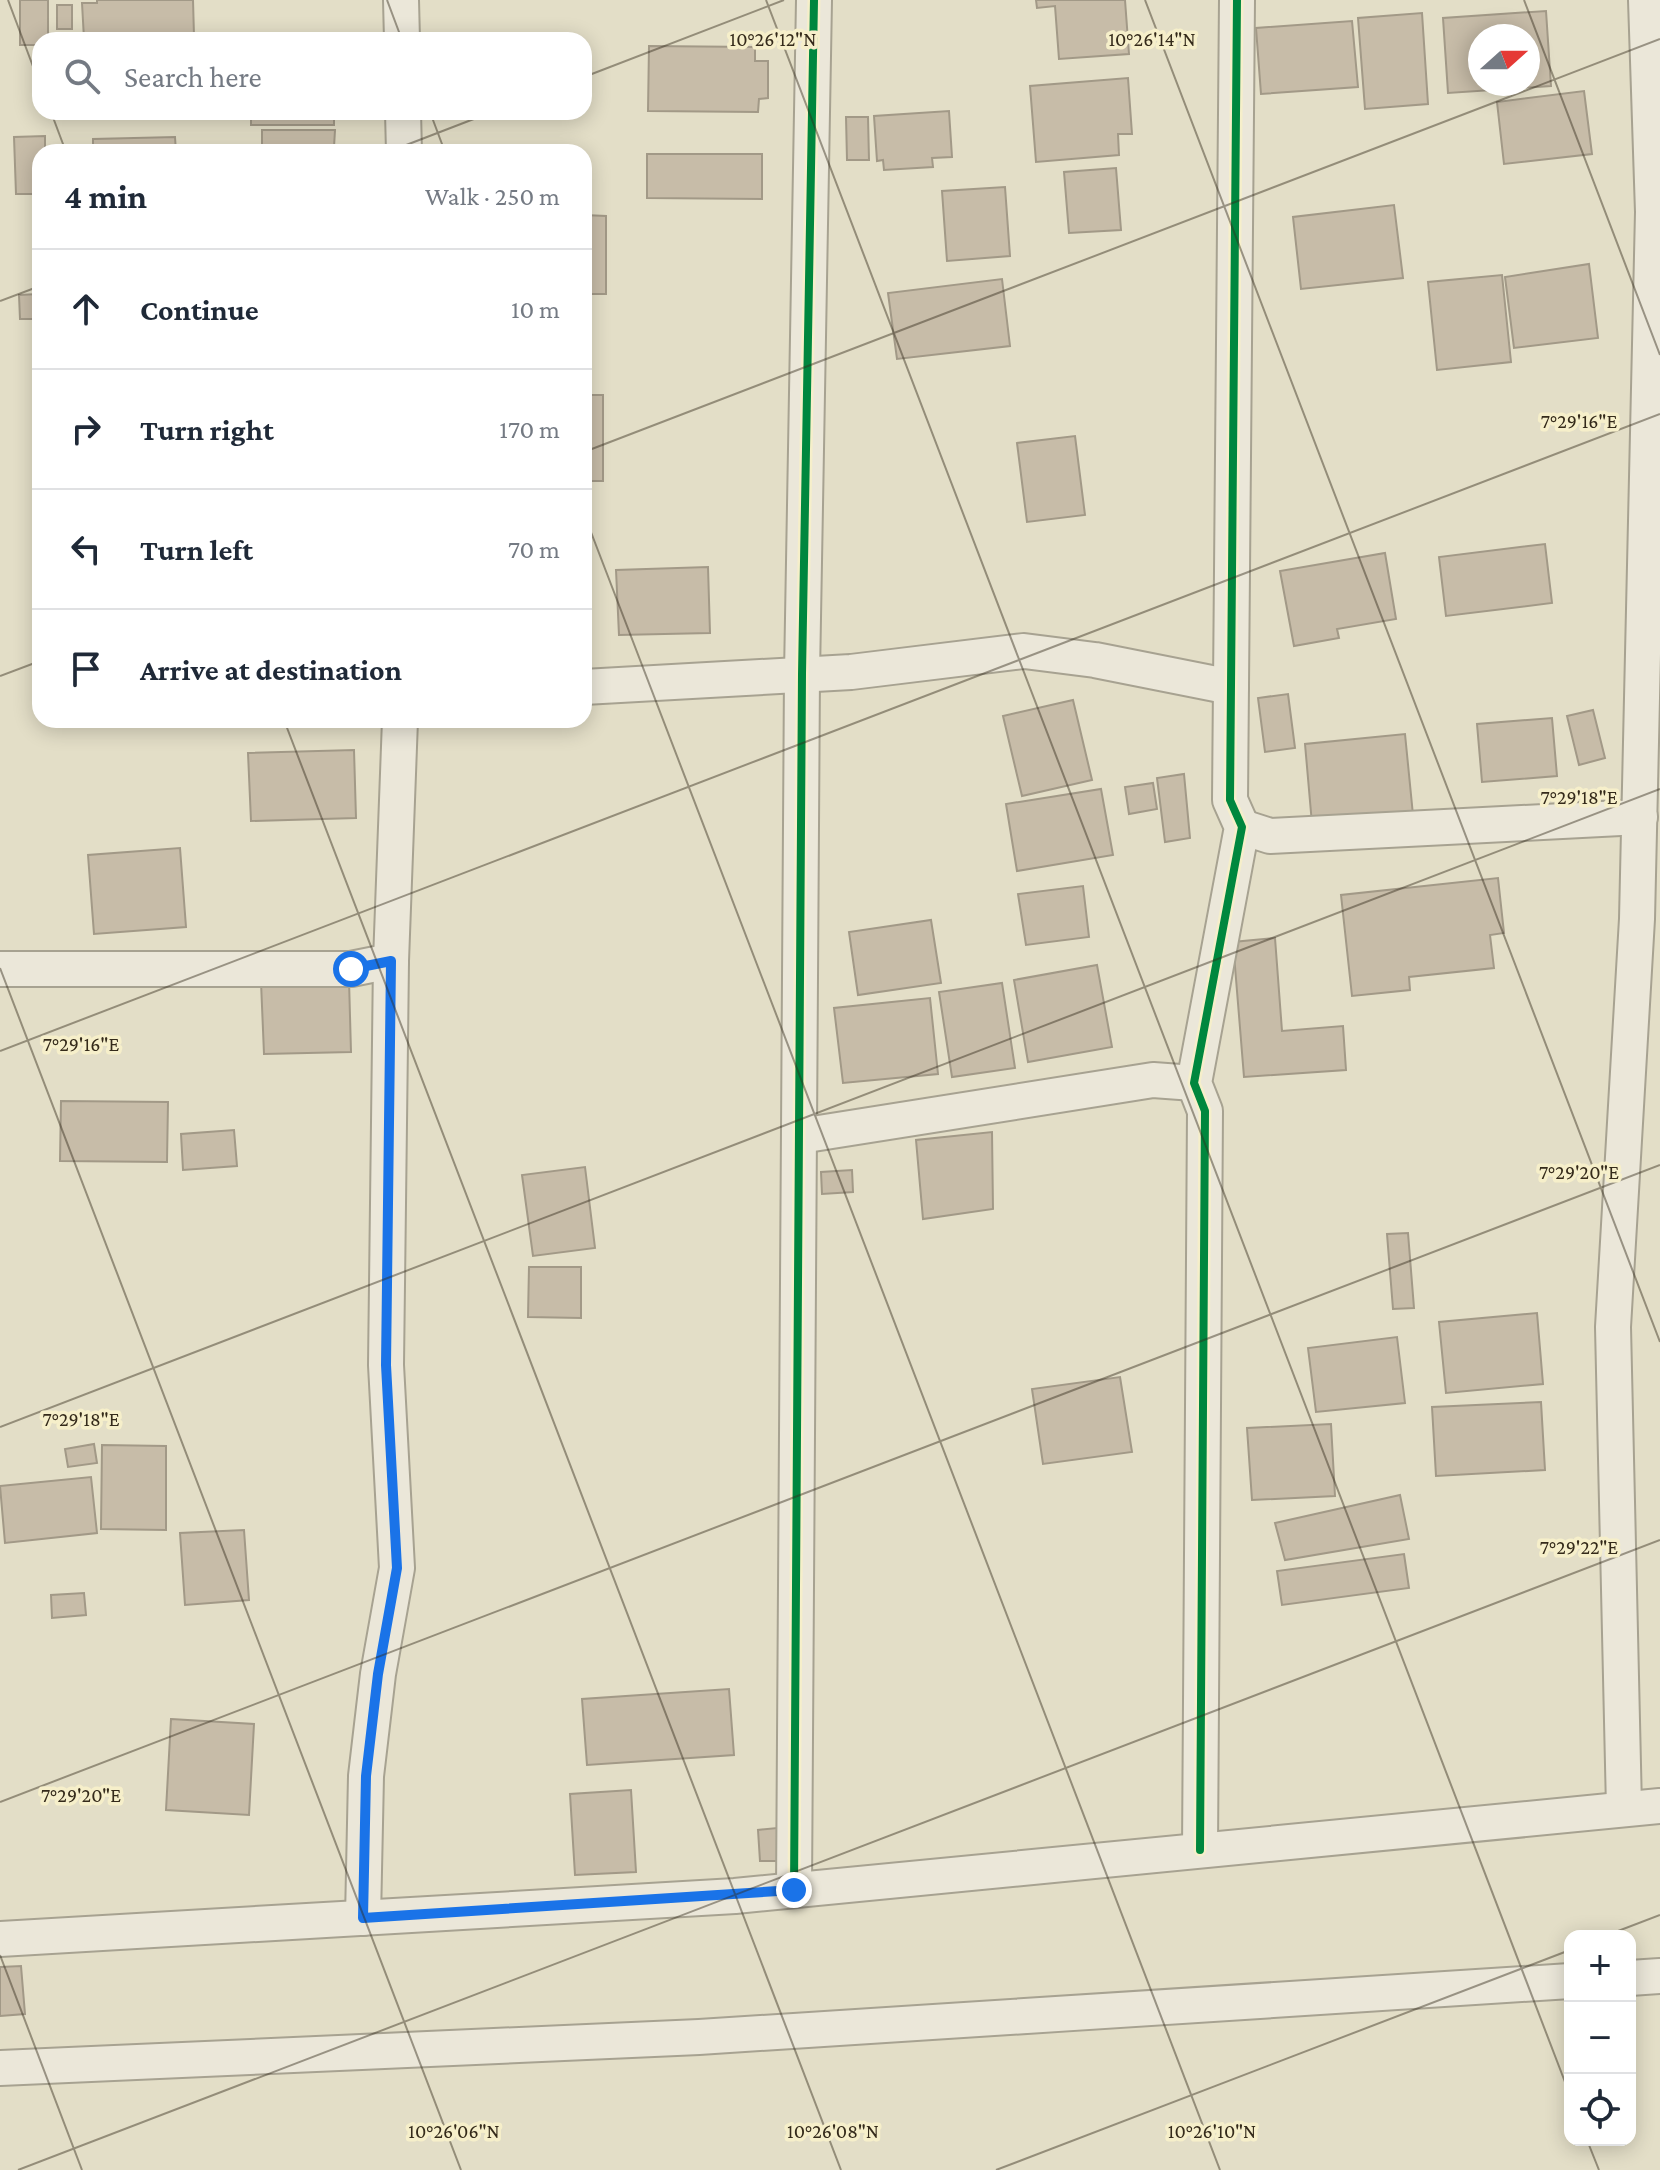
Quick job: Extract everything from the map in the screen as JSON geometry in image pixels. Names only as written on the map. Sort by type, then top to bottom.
[{"type":"street","points":[[401,0],[402,32]]},
{"type":"street","points":[[794,1890],[802,674],[814,0]]},
{"type":"street","points":[[1200,1850],[1205,1111],[1194,1083],[1242,827],[1230,800],[1237,0]]},
{"type":"street","points":[[1624,1808],[1613,1327],[1649,921],[1640,817],[1653,542],[1655,320],[1646,0]]},
{"type":"street","points":[[403,120],[404,144]]},
{"type":"street","points":[[592,687],[851,672],[1024,651],[1095,660],[1231,687]]},
{"type":"street","points":[[363,1918],[366,1776],[378,1674],[397,1568],[386,1365],[391,961],[400,728]]},
{"type":"street","points":[[1242,827],[1270,836],[1640,817]]},
{"type":"street","points":[[0,969],[351,969],[391,961]]},
{"type":"street","points":[[800,1136],[1153,1080],[1194,1083]]},
{"type":"street","points":[[0,1939],[794,1890],[1660,1806]]},
{"type":"street","points":[[1636,1978],[1660,1976]]},
{"type":"street","points":[[0,2068],[699,2037],[1564,1981]]},
{"type":"building","points":[[20,0],[48,0],[48,32],[32,32],[32,45],[20,45]]},
{"type":"building","points":[[97,0],[193,0],[194,32],[84,32],[82,3],[97,3]]},
{"type":"building","points":[[1036,0],[1125,0],[1129,54],[1059,59],[1055,6],[1037,8]]},
{"type":"building","points":[[57,5],[72,5],[72,29],[57,29]]},
{"type":"building","points":[[1546,11],[1551,86],[1540,87],[1540,24],[1468,24],[1468,92],[1448,93],[1443,18]]},
{"type":"building","points":[[1422,13],[1428,104],[1365,109],[1358,18]]},
{"type":"building","points":[[1352,21],[1358,87],[1261,94],[1256,28]]},
{"type":"building","points":[[649,46],[755,47],[755,61],[768,61],[768,98],[759,99],[758,112],[648,111]]},
{"type":"building","points":[[1128,78],[1132,134],[1118,134],[1119,155],[1036,162],[1030,86]]},
{"type":"building","points":[[1584,91],[1592,154],[1504,164],[1497,102]]},
{"type":"building","points":[[949,111],[952,157],[932,158],[933,167],[884,170],[883,160],[877,161],[874,116]]},
{"type":"building","points":[[846,117],[868,117],[869,160],[847,160]]},
{"type":"building","points":[[251,120],[334,120],[334,125],[251,125]]},
{"type":"building","points":[[262,130],[335,130],[334,144],[262,144]]},
{"type":"building","points":[[45,136],[45,144],[32,144],[32,194],[16,194],[14,137]]},
{"type":"building","points":[[175,137],[175,144],[93,144],[93,139]]},
{"type":"building","points":[[647,154],[762,154],[762,199],[647,198]]},
{"type":"building","points":[[1116,168],[1121,230],[1069,233],[1064,172]]},
{"type":"building","points":[[1005,187],[1010,256],[947,261],[942,191]]},
{"type":"building","points":[[1394,205],[1403,278],[1301,289],[1293,217]]},
{"type":"building","points":[[592,215],[606,216],[606,294],[592,294]]},
{"type":"building","points":[[1589,264],[1598,338],[1514,348],[1505,277]]},
{"type":"building","points":[[1502,275],[1511,362],[1437,370],[1428,282]]},
{"type":"building","points":[[1002,279],[1010,346],[897,359],[888,293]]},
{"type":"building","points":[[32,294],[32,319],[20,319],[19,295]]},
{"type":"building","points":[[592,395],[603,395],[603,481],[592,481]]},
{"type":"building","points":[[1075,436],[1085,515],[1027,522],[1017,443]]},
{"type":"building","points":[[1545,544],[1552,603],[1446,616],[1439,557]]},
{"type":"building","points":[[1385,553],[1396,619],[1337,629],[1339,638],[1294,646],[1280,571]]},
{"type":"building","points":[[708,567],[710,633],[619,635],[616,570]]},
{"type":"building","points":[[1288,694],[1295,748],[1265,752],[1258,698]]},
{"type":"building","points":[[1073,700],[1092,780],[1022,796],[1003,716]]},
{"type":"building","points":[[1593,710],[1605,758],[1579,765],[1567,716]]},
{"type":"building","points":[[1552,718],[1557,776],[1482,782],[1477,724]]},
{"type":"building","points":[[1405,734],[1413,815],[1312,824],[1305,744]]},
{"type":"building","points":[[354,750],[356,818],[251,821],[248,753]]},
{"type":"building","points":[[1184,774],[1190,838],[1165,842],[1157,778]]},
{"type":"building","points":[[1153,783],[1157,809],[1129,814],[1125,787]]},
{"type":"building","points":[[1101,789],[1113,855],[1017,871],[1006,804]]},
{"type":"building","points":[[180,848],[186,927],[94,934],[88,855]]},
{"type":"building","points":[[1498,878],[1504,933],[1490,935],[1494,968],[1409,977],[1410,990],[1352,996],[1341,895]]},
{"type":"building","points":[[1083,886],[1089,937],[1026,945],[1018,894]]},
{"type":"building","points":[[931,920],[941,983],[858,995],[849,932]]},
{"type":"building","points":[[1275,938],[1282,1031],[1343,1026],[1346,1070],[1244,1077],[1233,942]]},
{"type":"building","points":[[1097,965],[1112,1047],[1028,1062],[1014,980]]},
{"type":"building","points":[[349,980],[351,1052],[264,1054],[261,982]]},
{"type":"building","points":[[1002,983],[1015,1068],[952,1077],[939,992]]},
{"type":"building","points":[[930,998],[938,1074],[843,1083],[834,1008]]},
{"type":"building","points":[[61,1101],[168,1102],[167,1162],[60,1161]]},
{"type":"building","points":[[234,1130],[237,1166],[183,1170],[181,1134]]},
{"type":"building","points":[[992,1132],[993,1209],[923,1219],[916,1140]]},
{"type":"building","points":[[585,1167],[595,1248],[533,1256],[522,1175]]},
{"type":"building","points":[[852,1170],[853,1192],[822,1194],[821,1172]]},
{"type":"building","points":[[1408,1233],[1414,1308],[1393,1309],[1387,1234]]},
{"type":"building","points":[[529,1267],[581,1267],[581,1318],[528,1317]]},
{"type":"building","points":[[1537,1313],[1543,1384],[1446,1393],[1439,1322]]},
{"type":"building","points":[[1397,1337],[1405,1403],[1316,1412],[1308,1348]]},
{"type":"building","points":[[1120,1377],[1132,1452],[1043,1464],[1032,1389]]},
{"type":"building","points":[[1541,1402],[1545,1470],[1436,1476],[1432,1407]]},
{"type":"building","points":[[1331,1424],[1335,1496],[1252,1500],[1247,1428]]},
{"type":"building","points":[[94,1444],[97,1463],[68,1467],[65,1449]]},
{"type":"building","points":[[102,1445],[166,1446],[166,1530],[101,1529]]},
{"type":"building","points":[[91,1477],[97,1533],[5,1543],[0,1486]]},
{"type":"building","points":[[1400,1495],[1409,1539],[1285,1560],[1275,1523]]},
{"type":"building","points":[[244,1530],[249,1600],[185,1605],[180,1533]]},
{"type":"building","points":[[1404,1554],[1409,1588],[1282,1605],[1277,1571]]},
{"type":"building","points":[[84,1593],[86,1615],[52,1618],[51,1595]]},
{"type":"building","points":[[729,1689],[734,1755],[587,1765],[582,1699]]},
{"type":"building","points":[[171,1719],[254,1724],[249,1815],[166,1810]]},
{"type":"building","points":[[631,1790],[636,1872],[575,1875],[570,1794]]},
{"type":"building","points":[[777,1828],[779,1861],[760,1861],[758,1830]]},
{"type":"building","points":[[21,1966],[25,2014],[0,2016],[0,1967]]},
{"type":"cycle path","points":[[794,1890],[802,674],[814,0]]},
{"type":"cycle path","points":[[1200,1850],[1205,1111],[1194,1083],[1242,827],[1230,800],[1237,0]]},
{"type":"route","points":[[351,969],[391,961],[386,1365],[397,1568],[378,1674],[366,1776],[363,1918],[794,1890]]}]
